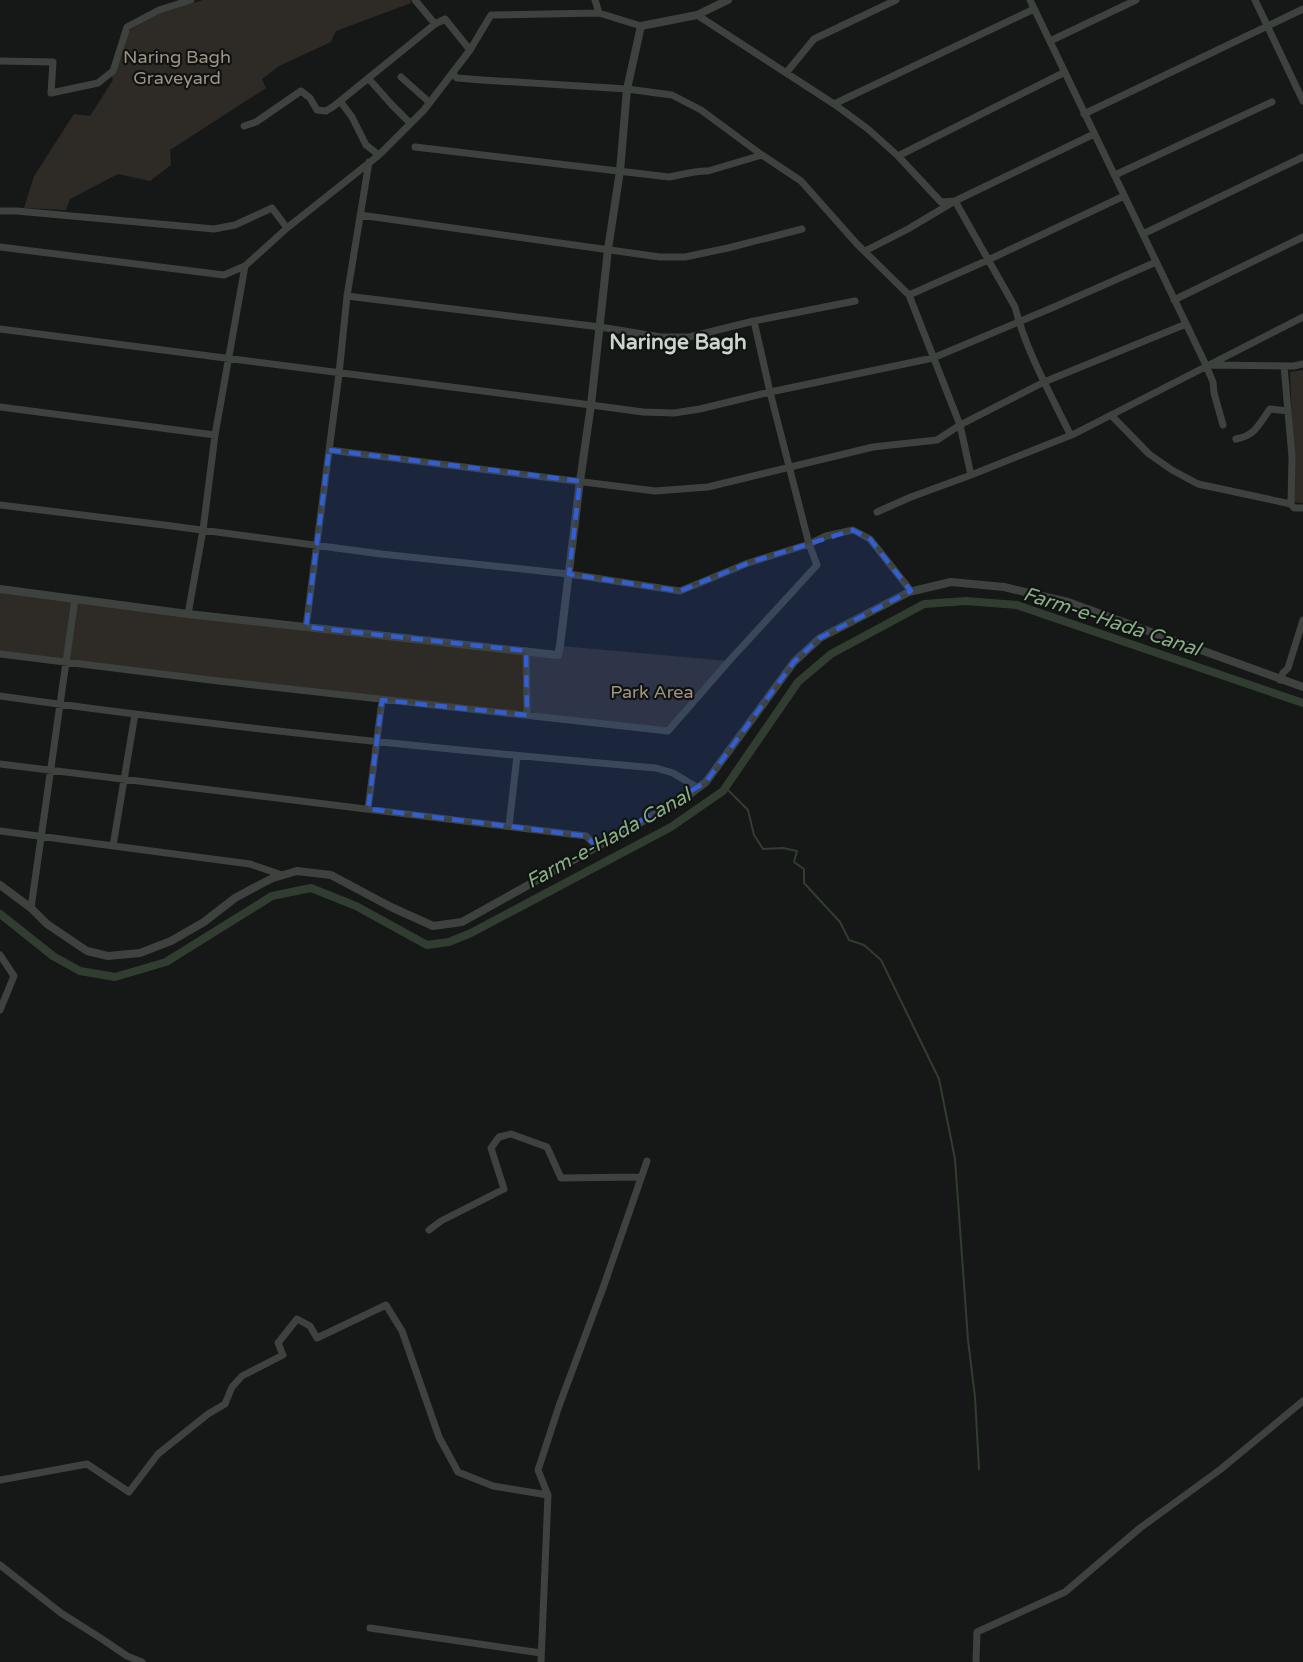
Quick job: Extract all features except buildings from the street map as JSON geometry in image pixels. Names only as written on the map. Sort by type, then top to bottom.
[{"type":"street","points":[[0,61],[53,62],[51,93],[98,83],[113,71],[127,27],[159,10],[191,0]]},
{"type":"street","points":[[415,0],[435,24]]},
{"type":"street","points":[[595,0],[599,13]]},
{"type":"street","points":[[0,247],[224,275],[245,266],[287,228],[379,155],[424,110],[470,50],[491,15],[599,13],[642,26],[697,15],[729,0]]},
{"type":"street","points":[[786,73],[814,39],[896,0]]},
{"type":"street","points":[[1030,0],[1206,365],[1213,382],[1223,425]]},
{"type":"street","points":[[1050,41],[1136,0]]},
{"type":"street","points":[[1255,0],[1300,87],[1303,101]]},
{"type":"street","points":[[834,104],[1034,9]]},
{"type":"street","points":[[1084,114],[1303,9]]},
{"type":"street","points":[[697,15],[834,104],[868,129],[941,202],[955,201]]},
{"type":"street","points":[[244,126],[256,122],[301,91],[310,98],[317,110],[326,111],[435,24],[445,19],[470,50]]},
{"type":"street","points":[[0,589],[188,614],[558,655],[591,405],[608,249],[620,171],[627,89],[642,26]]},
{"type":"street","points":[[897,156],[1065,72]]},
{"type":"street","points":[[452,73],[457,78],[627,89],[672,95],[701,110],[801,181],[909,295],[960,425],[971,475]]},
{"type":"street","points":[[401,76],[429,102]]},
{"type":"street","points":[[368,78],[411,123]]},
{"type":"street","points":[[340,101],[352,117],[366,145],[379,155]]},
{"type":"street","points":[[1115,175],[1272,102]]},
{"type":"street","points":[[865,251],[955,201],[1094,134]]},
{"type":"street","points":[[415,147],[669,177],[708,171],[762,155]]},
{"type":"street","points":[[1143,234],[1303,158]]},
{"type":"street","points":[[306,627],[347,296],[369,162]]},
{"type":"street","points":[[909,295],[1124,196]]},
{"type":"street","points":[[955,201],[1015,307],[1044,382],[1070,434]]},
{"type":"street","points":[[0,211],[214,229],[235,225],[272,208],[287,228]]},
{"type":"street","points":[[360,215],[660,256],[685,257],[802,229]]},
{"type":"street","points":[[1174,300],[1303,237]]},
{"type":"street","points":[[0,329],[643,412],[674,413],[933,358],[1156,262]]},
{"type":"street","points":[[188,614],[215,435],[245,266]]},
{"type":"street","points":[[347,296],[600,327],[661,337],[689,337],[754,321],[855,302]]},
{"type":"street","points":[[877,512],[1070,434],[1303,317]]},
{"type":"street","points":[[0,654],[66,664],[668,731],[817,565],[809,544],[789,468],[754,321]]},
{"type":"street","points":[[329,450],[655,491],[708,487],[873,447],[937,440],[960,425],[1044,382],[1186,324]]},
{"type":"street","points":[[1206,365],[1284,366],[1303,364]]},
{"type":"street","points":[[1284,366],[1292,458],[1291,504]]},
{"type":"street","points":[[0,407],[215,435]]},
{"type":"street","points":[[1236,439],[1253,432],[1270,409],[1288,411]]},
{"type":"street","points":[[1111,415],[1149,454],[1198,484],[1291,504],[1294,508],[1303,508]]},
{"type":"street","points":[[0,505],[317,546],[569,574],[680,591],[748,563],[809,544],[826,536],[853,530],[870,539],[911,591]]},
{"type":"street","points":[[0,885],[31,908],[47,924],[87,951],[108,956],[140,952],[171,941],[204,922],[235,898],[259,885],[297,871],[331,875],[433,926],[462,922],[686,797],[706,782],[794,662],[820,638],[911,591],[951,582],[1004,587],[1068,602],[1303,687]]},
{"type":"street","points":[[31,908],[75,599]]},
{"type":"street","points":[[1280,680],[1288,668],[1303,620]]},
{"type":"street","points":[[526,651],[527,715]]},
{"type":"street","points":[[0,696],[135,714],[377,741],[656,768],[673,773],[698,788]]},
{"type":"street","points":[[368,809],[382,700]]},
{"type":"street","points":[[113,846],[135,714]]},
{"type":"street","points":[[509,826],[517,756]]},
{"type":"street","points":[[0,764],[586,836],[597,847]]},
{"type":"street","points":[[0,831],[250,864],[282,875]]},
{"type":"street","points":[[0,955],[14,976],[0,1010]]},
{"type":"street","points":[[429,1230],[441,1221],[504,1189],[491,1148],[499,1137],[510,1134],[547,1147],[561,1178],[641,1177]]},
{"type":"street","points":[[541,1662],[548,1495],[538,1470],[647,1161]]},
{"type":"street","points":[[0,1480],[87,1464],[129,1492],[158,1454],[208,1414],[225,1404],[232,1387],[242,1376],[283,1354],[278,1343],[297,1319],[310,1326],[317,1338],[386,1305],[402,1331],[439,1437],[458,1472],[493,1486],[548,1495]]},
{"type":"street","points":[[976,1662],[976,1632],[1065,1592],[1140,1528],[1221,1469],[1303,1401]]},
{"type":"street","points":[[0,1564],[61,1613],[127,1656],[142,1662]]},
{"type":"street","points":[[370,1628],[541,1653]]},
{"type":"highlighted area","points":[[329,450],[580,481],[569,574],[680,591],[748,563],[853,530],[870,539],[911,591],[820,638],[794,662],[706,782],[597,847],[586,836],[368,809],[382,700],[527,715],[526,651],[306,627]]},
{"type":"green space","name":"Naring Bagh Graveyard","points":[[203,0],[410,0],[411,3],[336,31],[331,42],[279,66],[262,79],[266,88],[170,150],[171,165],[150,181],[118,174],[70,199],[66,210],[24,208],[34,176],[74,114],[90,116],[113,80],[111,74],[128,31],[160,13]]},
{"type":"green space","points":[[1303,370],[1303,503],[1293,502],[1290,372]]},
{"type":"green space","name":"Park Area","points":[[0,589],[557,655],[560,646],[729,661],[668,731],[0,654]]},
{"type":"waterway","name":"Farm-e-Hada Canal","points":[[0,914],[53,956],[80,971],[115,977],[166,962],[272,896],[311,888],[356,906],[427,945],[449,942],[471,933],[671,827],[723,791],[798,682],[831,654],[924,604],[966,601],[1017,605],[1303,703]]},
{"type":"waterway","points":[[726,788],[748,810],[754,835],[763,849],[783,848],[797,851],[794,862],[804,869],[804,883],[840,922],[849,940],[864,945],[881,960],[939,1079],[955,1159],[979,1469]]},
{"type":"district","name":"Naringe Bagh","points":[[678,342]]}]
